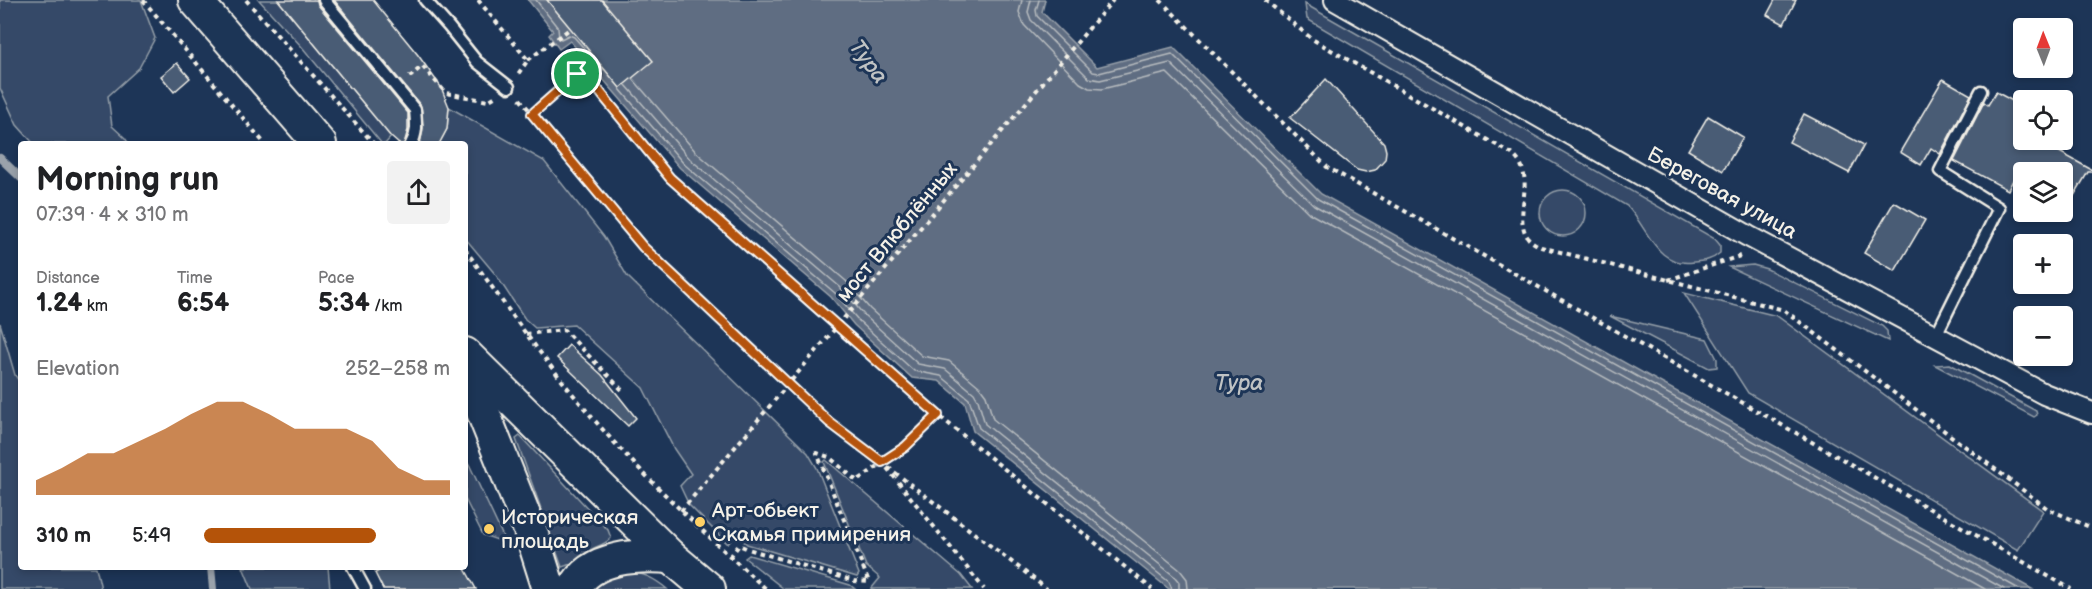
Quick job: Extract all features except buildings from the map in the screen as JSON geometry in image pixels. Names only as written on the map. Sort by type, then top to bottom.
[{"type":"main road","points":[[195,0],[317,141]]},
{"type":"main road","points":[[468,357],[671,557],[709,589]]},
{"type":"main road","points":[[468,375],[532,535],[549,589]]},
{"type":"main road","points":[[574,589],[578,580],[598,566],[618,558],[646,555],[671,557]]},
{"type":"street","name":"Береговая улица","points":[[1335,0],[1748,236],[2044,394],[2092,413]]},
{"type":"lane","points":[[324,0],[415,110],[417,124],[412,141]]},
{"type":"lane","points":[[425,0],[477,62],[509,87]]},
{"type":"lane","points":[[1935,337],[1999,208],[1940,171],[1981,91]]},
{"type":"lane","points":[[355,570],[365,589]]},
{"type":"path","points":[[143,0],[262,141]]},
{"type":"path","points":[[246,0],[371,141]]},
{"type":"path","points":[[478,0],[528,60]]},
{"type":"path","name":"мост Влюблённых","points":[[681,511],[1113,0]]},
{"type":"path","points":[[1160,0],[1327,167],[2071,589]]},
{"type":"path","points":[[1265,0],[1312,39],[1512,154],[1521,166],[1524,182],[1525,201],[1522,215],[1524,227],[1529,239],[1541,247],[1784,310],[2048,508],[2092,528]]},
{"type":"path","points":[[404,67],[411,76],[422,66],[446,93],[488,100],[509,87],[528,60],[570,28]]},
{"type":"path","points":[[532,114],[582,70],[670,178],[938,415],[1152,589]]},
{"type":"path","points":[[509,87],[643,247],[829,422],[1047,589]]},
{"type":"path","points":[[468,253],[526,334],[612,439],[681,511],[766,589]]},
{"type":"path","points":[[1667,280],[1746,254]]},
{"type":"path","points":[[526,334],[564,330],[623,391]]},
{"type":"path","points":[[730,556],[739,545],[843,578],[869,582],[817,453],[829,457],[857,481],[905,447],[938,415]]},
{"type":"path","points":[[882,462],[984,589]]},
{"type":"shaded area","points":[[0,0],[141,0],[155,38],[139,68],[108,96],[112,126],[127,141],[31,141],[17,125],[0,88]]},
{"type":"shaded area","points":[[259,0],[278,0],[391,137],[388,141],[380,141],[302,47]]},
{"type":"shaded area","points":[[1305,4],[1715,239],[1720,245],[1720,253],[1711,259],[1698,262],[1681,262],[1671,259],[1654,245],[1627,206],[1307,19]]},
{"type":"shaded area","points":[[449,107],[544,161],[604,237],[627,276],[808,453],[817,468],[859,574],[857,577],[747,544],[735,534],[728,544],[689,505],[680,486],[691,474],[674,449],[643,388],[574,325],[535,328],[525,319],[496,275],[468,242],[468,141],[441,141],[447,129]]},
{"type":"shaded area","points":[[1563,190],[1579,197],[1586,213],[1579,229],[1563,236],[1547,229],[1540,213],[1547,197]]},
{"type":"shaded area","points":[[1753,265],[1767,269],[1882,326],[1887,331],[1888,341],[1729,267]]},
{"type":"shaded area","points":[[1684,293],[1777,316],[2043,511],[2018,550],[1748,393]]},
{"type":"shaded area","points":[[1610,316],[1707,339],[1717,359],[1717,367],[1709,368]]},
{"type":"shaded area","points":[[0,323],[18,380],[18,570],[97,570],[101,589],[0,589]]},
{"type":"shaded area","points":[[1950,364],[2036,411],[2037,415],[2034,417],[1935,365]]},
{"type":"shaded area","points":[[520,436],[608,530],[611,538],[566,566],[562,567],[516,439]]},
{"type":"shaded area","points":[[826,460],[961,575],[972,589],[871,589],[880,578],[866,566],[824,462]]},
{"type":"shaded area","points":[[468,464],[506,543],[483,535],[468,505]]},
{"type":"shaded area","points":[[749,555],[850,585],[855,589],[784,589],[745,558]]},
{"type":"shaded area","points":[[244,570],[328,570],[330,589],[252,589]]},
{"type":"shaded area","points":[[626,571],[648,577],[667,589],[590,589],[596,582]]},
{"type":"water","name":"Тура","points":[[528,0],[1045,0],[1042,12],[1097,67],[1173,47],[1321,194],[2032,589],[1169,589],[973,431],[965,403],[939,381],[912,378],[854,325],[831,297],[680,168],[570,41],[559,49],[549,35],[553,31]]},
{"type":"waterway","points":[[0,158],[18,175]]},
{"type":"waterway","points":[[211,570],[213,589]]},
{"type":"place","name":"Арт-обьект Скамья примирения","points":[[700,522]]},
{"type":"place","name":"Историческая площадь","points":[[489,529]]},
{"type":"route","points":[[582,70],[670,178],[938,415],[905,447],[882,462],[829,422],[643,247],[532,114],[577,74],[582,70]]}]
